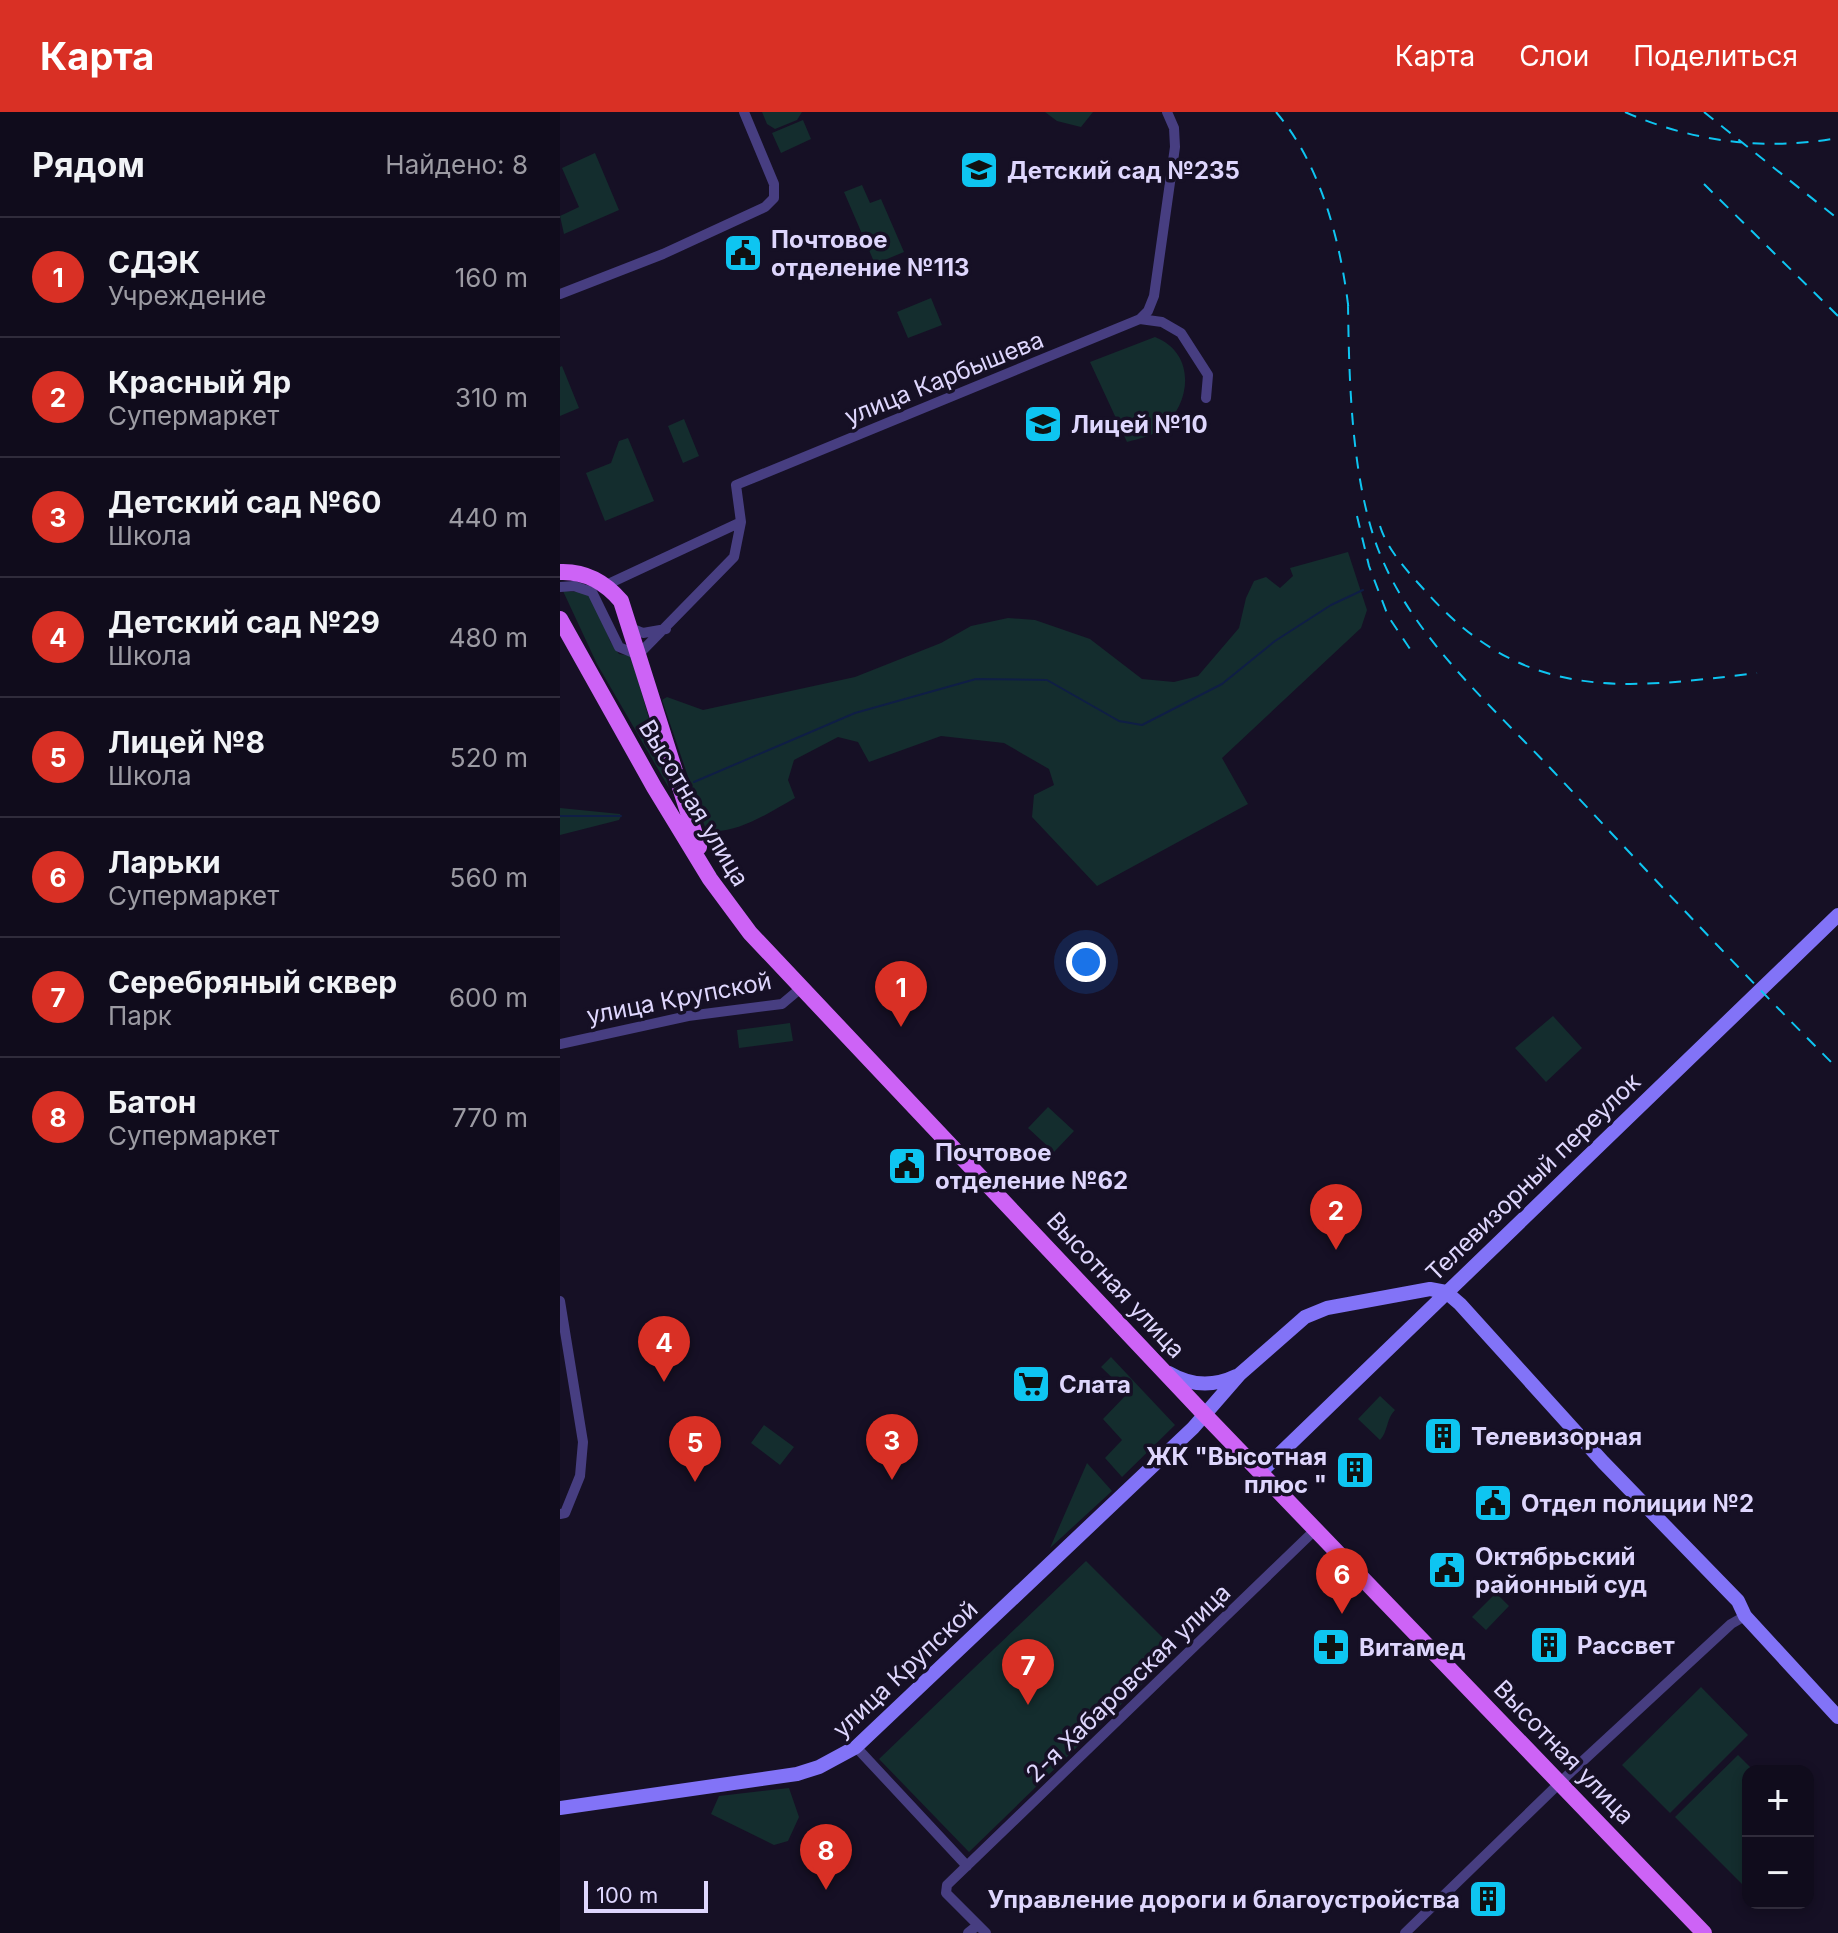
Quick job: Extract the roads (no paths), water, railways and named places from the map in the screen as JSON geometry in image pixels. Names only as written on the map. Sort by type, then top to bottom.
[{"type":"main road","points":[[560,572],[580,574],[606,585],[621,601],[677,785],[710,879]]},
{"type":"main road","name":"Высотная улица","points":[[560,619],[654,787],[710,879],[750,933],[1205,1415],[1704,1933]]},
{"type":"main road","points":[[560,636],[577,651]]},
{"type":"street","points":[[560,294],[677,248],[765,207],[774,198],[774,184],[744,112]]},
{"type":"street","points":[[1140,319],[1148,311],[1154,296],[1175,147],[1174,128],[1167,112]]},
{"type":"street","points":[[1140,319],[1162,322],[1181,333],[1208,375],[1206,398]]},
{"type":"street","name":"улица Карбышева","points":[[741,522],[736,485],[1140,319]]},
{"type":"street","points":[[606,585],[741,522]]},
{"type":"street","points":[[560,587],[574,586],[592,592],[619,647],[638,655],[734,557],[741,522]]},
{"type":"street","points":[[631,628],[643,633],[666,629]]},
{"type":"street","name":"Телевизорный переулок","points":[[1261,1472],[1838,915]]},
{"type":"street","name":"улица Крупской","points":[[560,1044],[688,1016],[782,1004],[801,988]]},
{"type":"street","name":"улица Крупской","points":[[560,1808],[797,1774],[819,1767],[856,1747],[1205,1415],[1240,1374],[1305,1317],[1327,1308],[1356,1302],[1430,1289],[1446,1292]]},
{"type":"street","points":[[1446,1292],[1738,1601],[1745,1616],[1838,1717]]},
{"type":"street","points":[[560,1301],[583,1442],[580,1476],[565,1513],[560,1514]]},
{"type":"street","points":[[1163,1370],[1193,1383],[1219,1383],[1240,1374]]},
{"type":"street","name":"2-я Хабаровская улица","points":[[982,1929],[946,1893],[947,1885],[1316,1529]]},
{"type":"street","points":[[1405,1933],[1560,1783],[1731,1624],[1745,1616]]},
{"type":"street","points":[[856,1747],[967,1866]]},
{"type":"street","points":[[968,1933],[982,1929]]},
{"type":"waterway","points":[[694,782],[855,713],[976,679],[1047,680],[1119,721],[1142,725],[1222,684],[1275,641],[1331,605],[1363,590]]},
{"type":"waterway","points":[[560,816],[621,816]]},
{"type":"railway","points":[[1276,112],[1306,156],[1327,207],[1341,260],[1349,312]]},
{"type":"railway","points":[[1625,112],[1677,131],[1729,141],[1783,144],[1838,138]]},
{"type":"railway","points":[[1704,112],[1838,219]]},
{"type":"railway","points":[[1704,184],[1838,316]]},
{"type":"railway","points":[[1348,303],[1353,428],[1362,491],[1378,549],[1411,611],[1431,640],[1478,694],[1838,1069]]},
{"type":"railway","points":[[1357,516],[1369,566],[1388,616],[1412,652]]},
{"type":"railway","points":[[1380,526],[1388,545],[1408,571],[1466,630],[1503,655],[1541,671],[1581,680],[1621,684],[1664,683],[1757,673]]},
{"type":"place","name":"Детский сад №235","points":[[979,170]]},
{"type":"place","name":"Почтовое отделение №113","points":[[743,253]]},
{"type":"place","name":"Лицей №10","points":[[1043,424]]},
{"type":"place","name":"СДЭК","points":[[901,1027]]},
{"type":"place","name":"Почтовое отделение №62","points":[[907,1166]]},
{"type":"place","name":"Красный Яр","points":[[1336,1250]]},
{"type":"place","name":"Детский сад №29","points":[[664,1382]]},
{"type":"place","name":"Слата","points":[[1031,1384]]},
{"type":"place","name":"Телевизорная","points":[[1443,1436]]},
{"type":"place","name":"ЖК \"Высотная плюс \"","points":[[1355,1470]]},
{"type":"place","name":"Детский сад №60","points":[[892,1480]]},
{"type":"place","name":"Лицей №8","points":[[695,1482]]},
{"type":"place","name":"Отдел полиции №2","points":[[1493,1503]]},
{"type":"place","name":"Октябрьский районный суд","points":[[1447,1570]]},
{"type":"place","name":"Ларьки","points":[[1342,1614]]},
{"type":"place","name":"Рассвет","points":[[1549,1645]]},
{"type":"place","name":"Витамед","points":[[1331,1647]]},
{"type":"place","name":"Серебряный сквер","points":[[1028,1705]]},
{"type":"place","name":"Батон","points":[[826,1890]]},
{"type":"place","name":"Управление дороги и благоустройства","points":[[1488,1899]]}]
